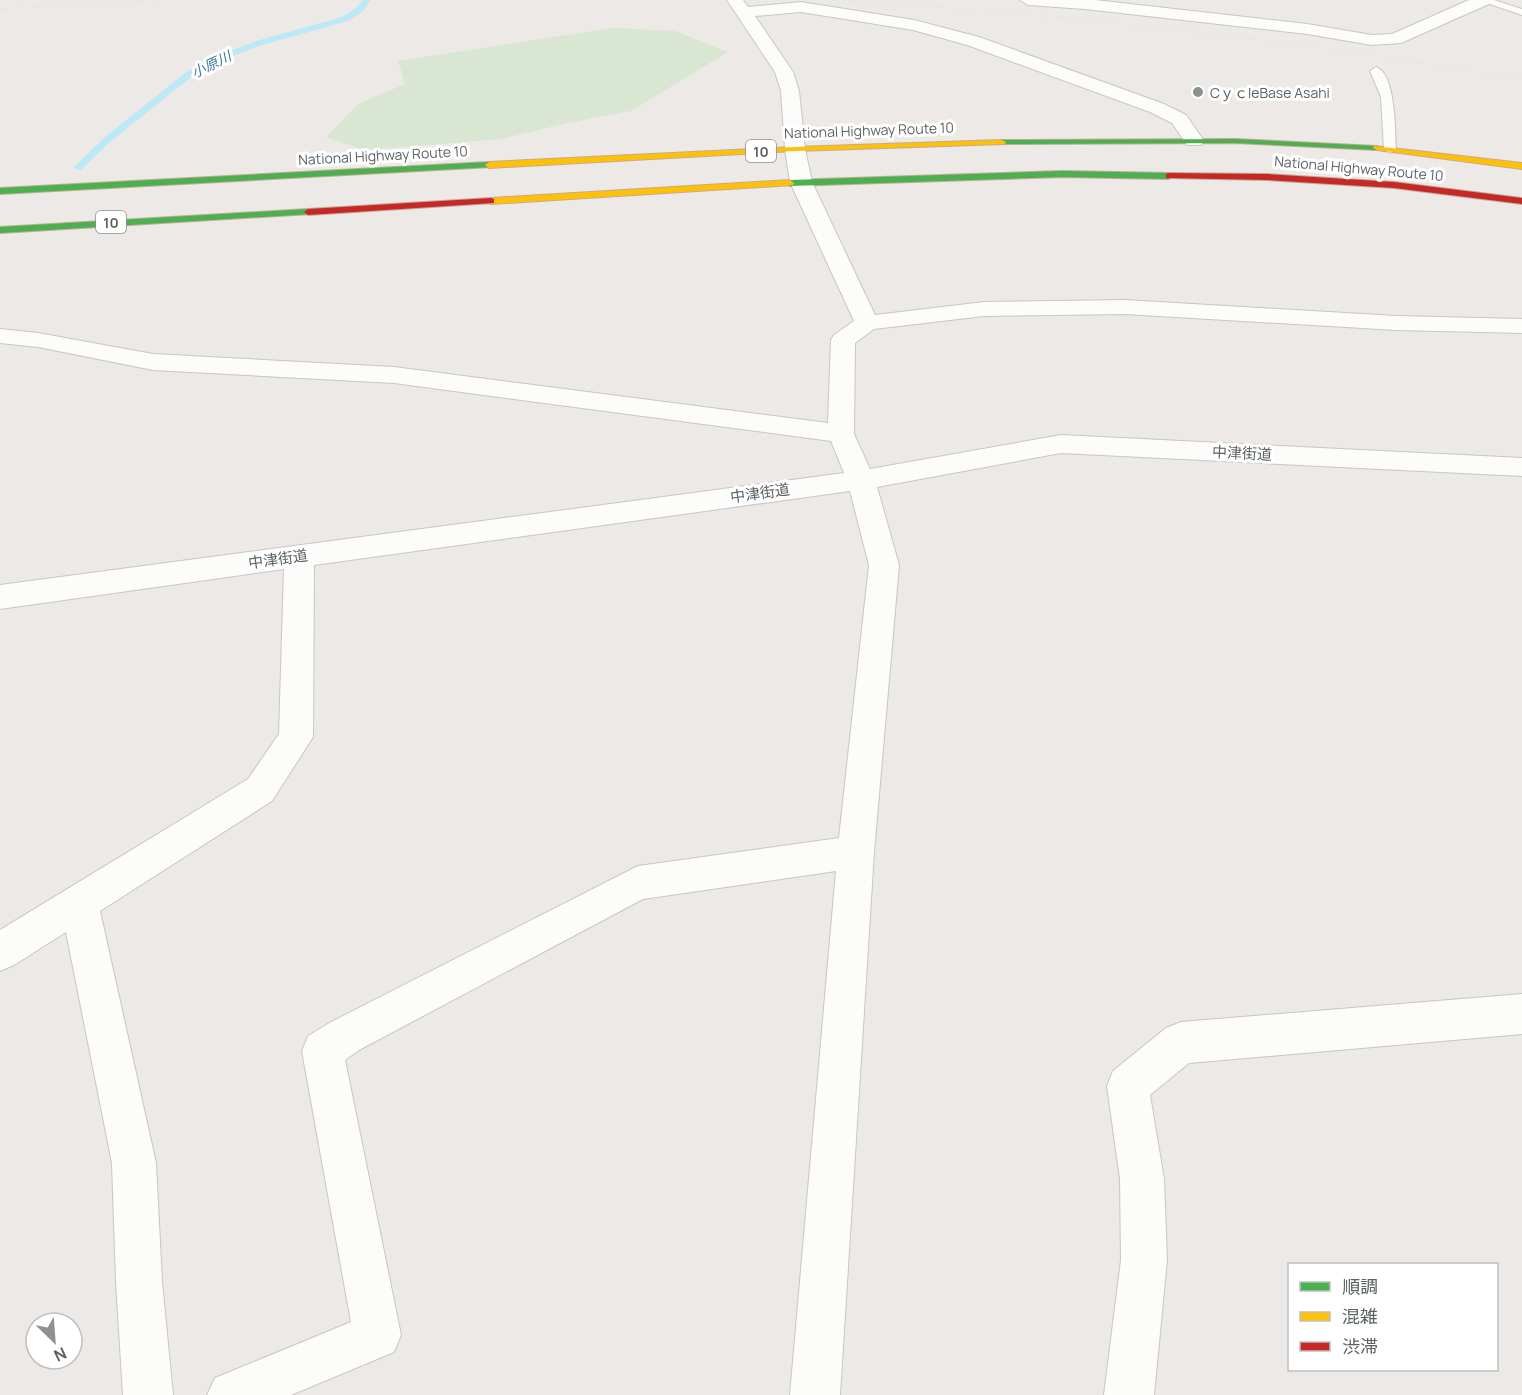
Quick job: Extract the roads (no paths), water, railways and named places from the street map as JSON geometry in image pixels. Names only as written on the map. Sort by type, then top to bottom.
[{"type":"highway","name":"National Highway Route 10","points":[[0,191],[795,149],[1065,140],[1226,141],[1390,149],[1522,166]]},
{"type":"highway","points":[[1226,141],[1522,178]]},
{"type":"highway","name":"National Highway Route 10","points":[[0,230],[801,182],[1062,174],[1267,177],[1394,185],[1522,201]]},
{"type":"highway","name":"National Highway Route 10","points":[[0,217],[222,215]]},
{"type":"street","points":[[1028,0],[1085,4],[1307,29],[1372,40],[1395,39],[1483,0]]},
{"type":"street","points":[[740,6],[801,7],[914,25],[973,41],[1157,108],[1179,119],[1194,141]]},
{"type":"street","points":[[740,6],[784,72],[790,91],[795,149],[801,182],[867,323]]},
{"type":"street","points":[[1284,12],[1307,29]]},
{"type":"street","points":[[814,1395],[856,852],[884,565],[861,480],[841,434],[843,340],[867,323],[984,309],[1125,307],[1396,323],[1522,326]]},
{"type":"street","points":[[0,336],[38,340],[153,362],[394,375],[841,434]]},
{"type":"street","name":"中津街道","points":[[0,597],[861,480],[1061,444],[1522,467]]},
{"type":"street","points":[[0,952],[260,790],[296,737],[299,556]]},
{"type":"street","points":[[232,1395],[377,1335],[323,1051],[345,1036],[638,883],[856,852]]},
{"type":"street","points":[[79,903],[134,1163],[139,1282],[148,1395]]},
{"type":"street","points":[[1129,1395],[1143,1260],[1142,1179],[1128,1086],[1181,1043],[1522,1014]]},
{"type":"lane","points":[[1483,0],[1522,12]]},
{"type":"lane","points":[[1376,71],[1387,97],[1390,149]]},
{"type":"waterway","name":"小原川","points":[[78,168],[107,140],[188,75],[214,60],[259,43],[345,19],[360,9],[367,0]]},
{"type":"railway","points":[[0,9],[161,0]]},
{"type":"railway","points":[[832,0],[1005,13],[1178,30],[1350,52],[1522,80]]},
{"type":"place","name":"CｙｃleBase Asahi","points":[[1198,92]]}]
